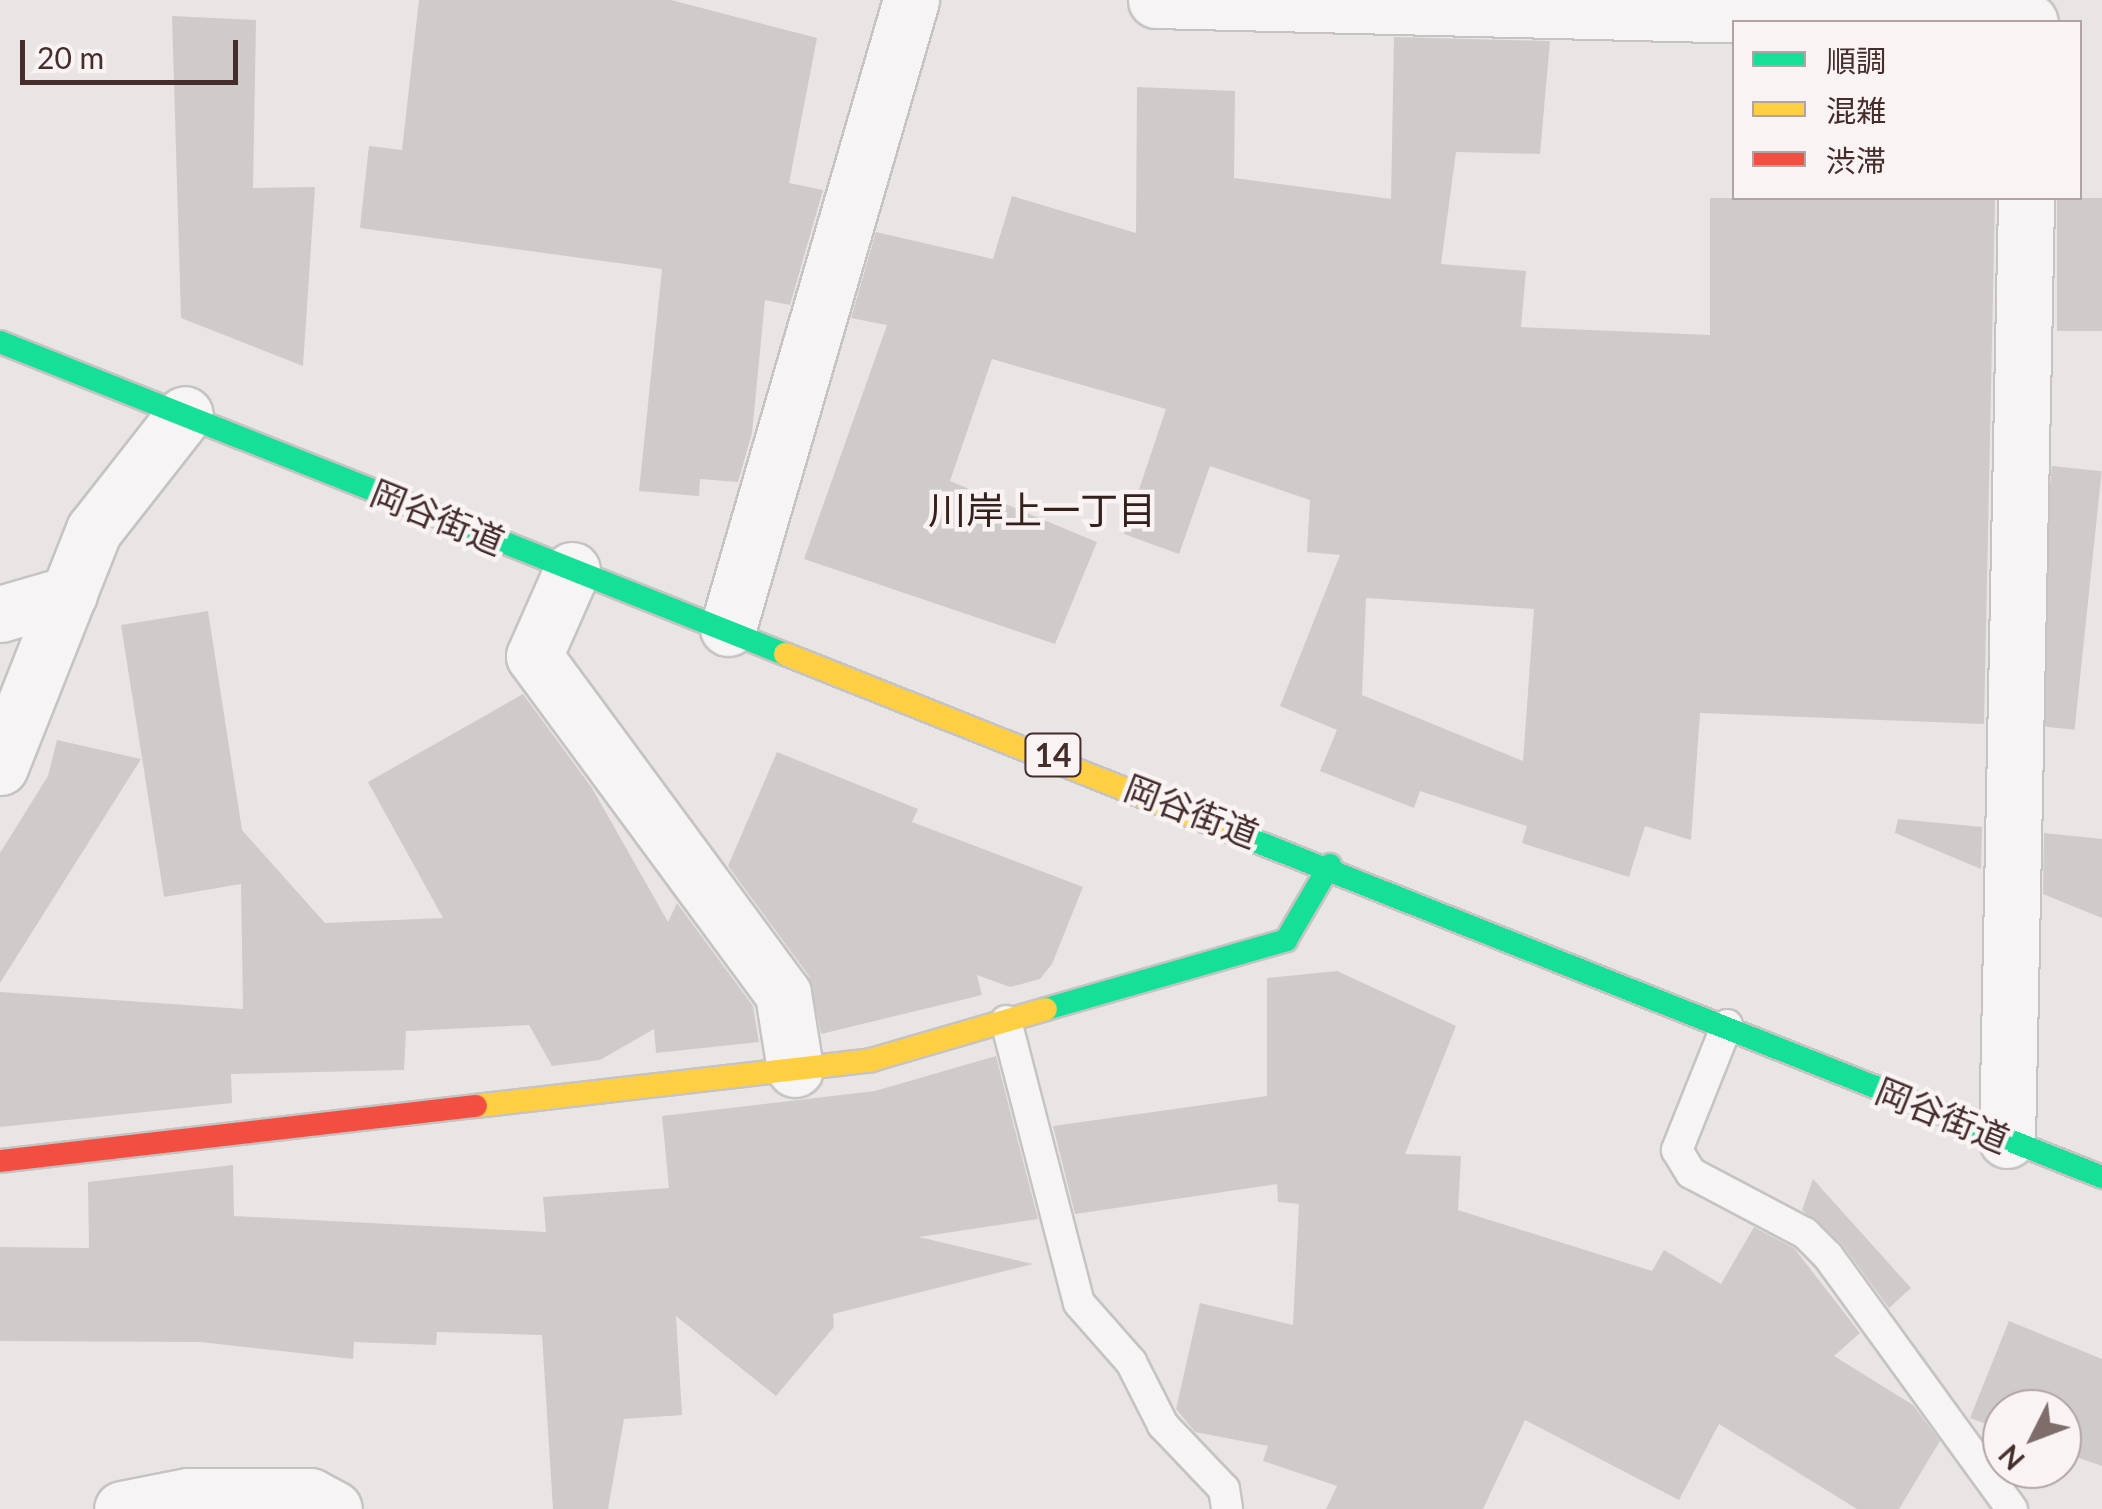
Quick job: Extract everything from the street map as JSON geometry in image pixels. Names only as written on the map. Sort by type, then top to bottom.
[{"type":"main road","name":"岡谷街道","points":[[0,342],[572,570],[1330,864],[2102,1178]]},
{"type":"main road","points":[[0,1161],[872,1060],[1286,940],[1330,864]]},
{"type":"street","points":[[728,628],[910,0]]},
{"type":"street","points":[[1156,0],[1951,20]]},
{"type":"street","points":[[2007,1140],[2026,200]]},
{"type":"street","points":[[0,767],[94,530],[185,414]]},
{"type":"street","points":[[572,570],[534,656],[783,994],[795,1069]]},
{"type":"street","points":[[0,614],[69,594]]},
{"type":"street","points":[[122,1509],[188,1496],[310,1496],[334,1509]]},
{"type":"lane","points":[[1006,1021],[1079,1303],[1131,1362],[1163,1424],[1224,1489],[1227,1509]]},
{"type":"lane","points":[[1726,1025],[1677,1150],[1691,1174],[1805,1233],[1828,1256],[2012,1509]]},
{"type":"building","points":[[419,0],[671,0],[817,38],[789,183],[823,190],[790,305],[765,300],[752,433],[738,482],[700,479],[699,496],[639,491],[662,269],[360,228],[369,146],[402,150]]},
{"type":"building","points":[[172,16],[256,20],[253,188],[315,187],[303,366],[181,318]]},
{"type":"building","points":[[1394,37],[1550,41],[1540,154],[1456,152],[1441,264],[1526,271],[1521,327],[1710,335],[1710,198],[1995,200],[1984,724],[1700,713],[1691,840],[1645,826],[1629,877],[1522,843],[1527,826],[1420,791],[1414,808],[1320,771],[1337,730],[1280,706],[1340,555],[1307,552],[1310,500],[1210,466],[1179,554],[1124,534],[1166,409],[992,359],[950,481],[1097,542],[1055,644],[804,559],[887,325],[851,318],[876,232],[993,259],[1012,196],[1136,233],[1137,87],[1235,91],[1234,178],[1391,199]],"holes":[[[1366,598],[1534,609],[1523,761],[1362,695]]]},
{"type":"building","points":[[2102,198],[2102,331],[2057,331],[2057,200]]},
{"type":"building","points":[[2052,466],[2102,471],[2075,730],[2025,725]]},
{"type":"building","points":[[208,611],[242,830],[325,923],[443,918],[368,782],[523,694],[592,788],[668,922],[677,903],[753,1006],[759,1042],[656,1053],[654,1029],[600,1060],[552,1066],[529,1025],[406,1031],[404,1070],[231,1074],[232,1103],[0,1127],[0,992],[243,1009],[241,884],[164,897],[121,625]]},
{"type":"building","points":[[57,740],[141,759],[0,983],[0,853],[48,776]]},
{"type":"building","points":[[777,752],[918,809],[912,822],[1083,887],[1052,964],[1040,979],[1010,987],[977,975],[982,995],[821,1034],[809,976],[728,866]]},
{"type":"building","points":[[1898,819],[1982,827],[1981,869],[1895,833]]},
{"type":"building","points":[[2044,833],[2102,839],[2102,918],[2043,894]]},
{"type":"building","points":[[1337,971],[1456,1026],[1405,1154],[1461,1156],[1458,1210],[1652,1271],[1664,1250],[1721,1284],[1754,1227],[1794,1248],[1860,1333],[1834,1356],[1913,1405],[1940,1441],[1899,1509],[1857,1509],[1719,1424],[1679,1500],[1525,1420],[1483,1509],[1326,1509],[1337,1486],[1263,1461],[1268,1446],[1195,1432],[1176,1409],[1200,1303],[1293,1325],[1299,1204],[1278,1202],[1277,1184],[1075,1214],[1053,1126],[1267,1096],[1267,978]]},
{"type":"building","points":[[996,1056],[1038,1219],[919,1237],[1033,1264],[833,1314],[834,1327],[776,1396],[676,1316],[682,1415],[624,1419],[608,1509],[553,1509],[542,1335],[437,1332],[436,1345],[354,1342],[353,1359],[200,1342],[0,1341],[0,1247],[89,1248],[88,1182],[233,1165],[234,1216],[546,1232],[543,1197],[669,1188],[662,1116],[875,1091]]},
{"type":"building","points":[[1813,1179],[1911,1288],[1889,1308],[1841,1243],[1802,1210]]},
{"type":"building","points":[[2009,1321],[2102,1359],[2102,1466],[2082,1459],[2082,1389],[1982,1389],[1982,1422],[1970,1418]]},
{"type":"traffic: fast","points":[[0,342],[785,654]]},
{"type":"traffic: fast","points":[[1245,837],[2102,1177]]},
{"type":"traffic: fast","points":[[1046,1009],[1286,940],[1330,865]]},
{"type":"traffic: slow","points":[[785,654],[1245,837]]},
{"type":"traffic: slow","points":[[476,1106],[871,1060],[1046,1009]]},
{"type":"traffic: jam","points":[[0,1161],[476,1106]]},
{"type":"district","name":"川岸上一丁目","points":[[1042,510]]}]
